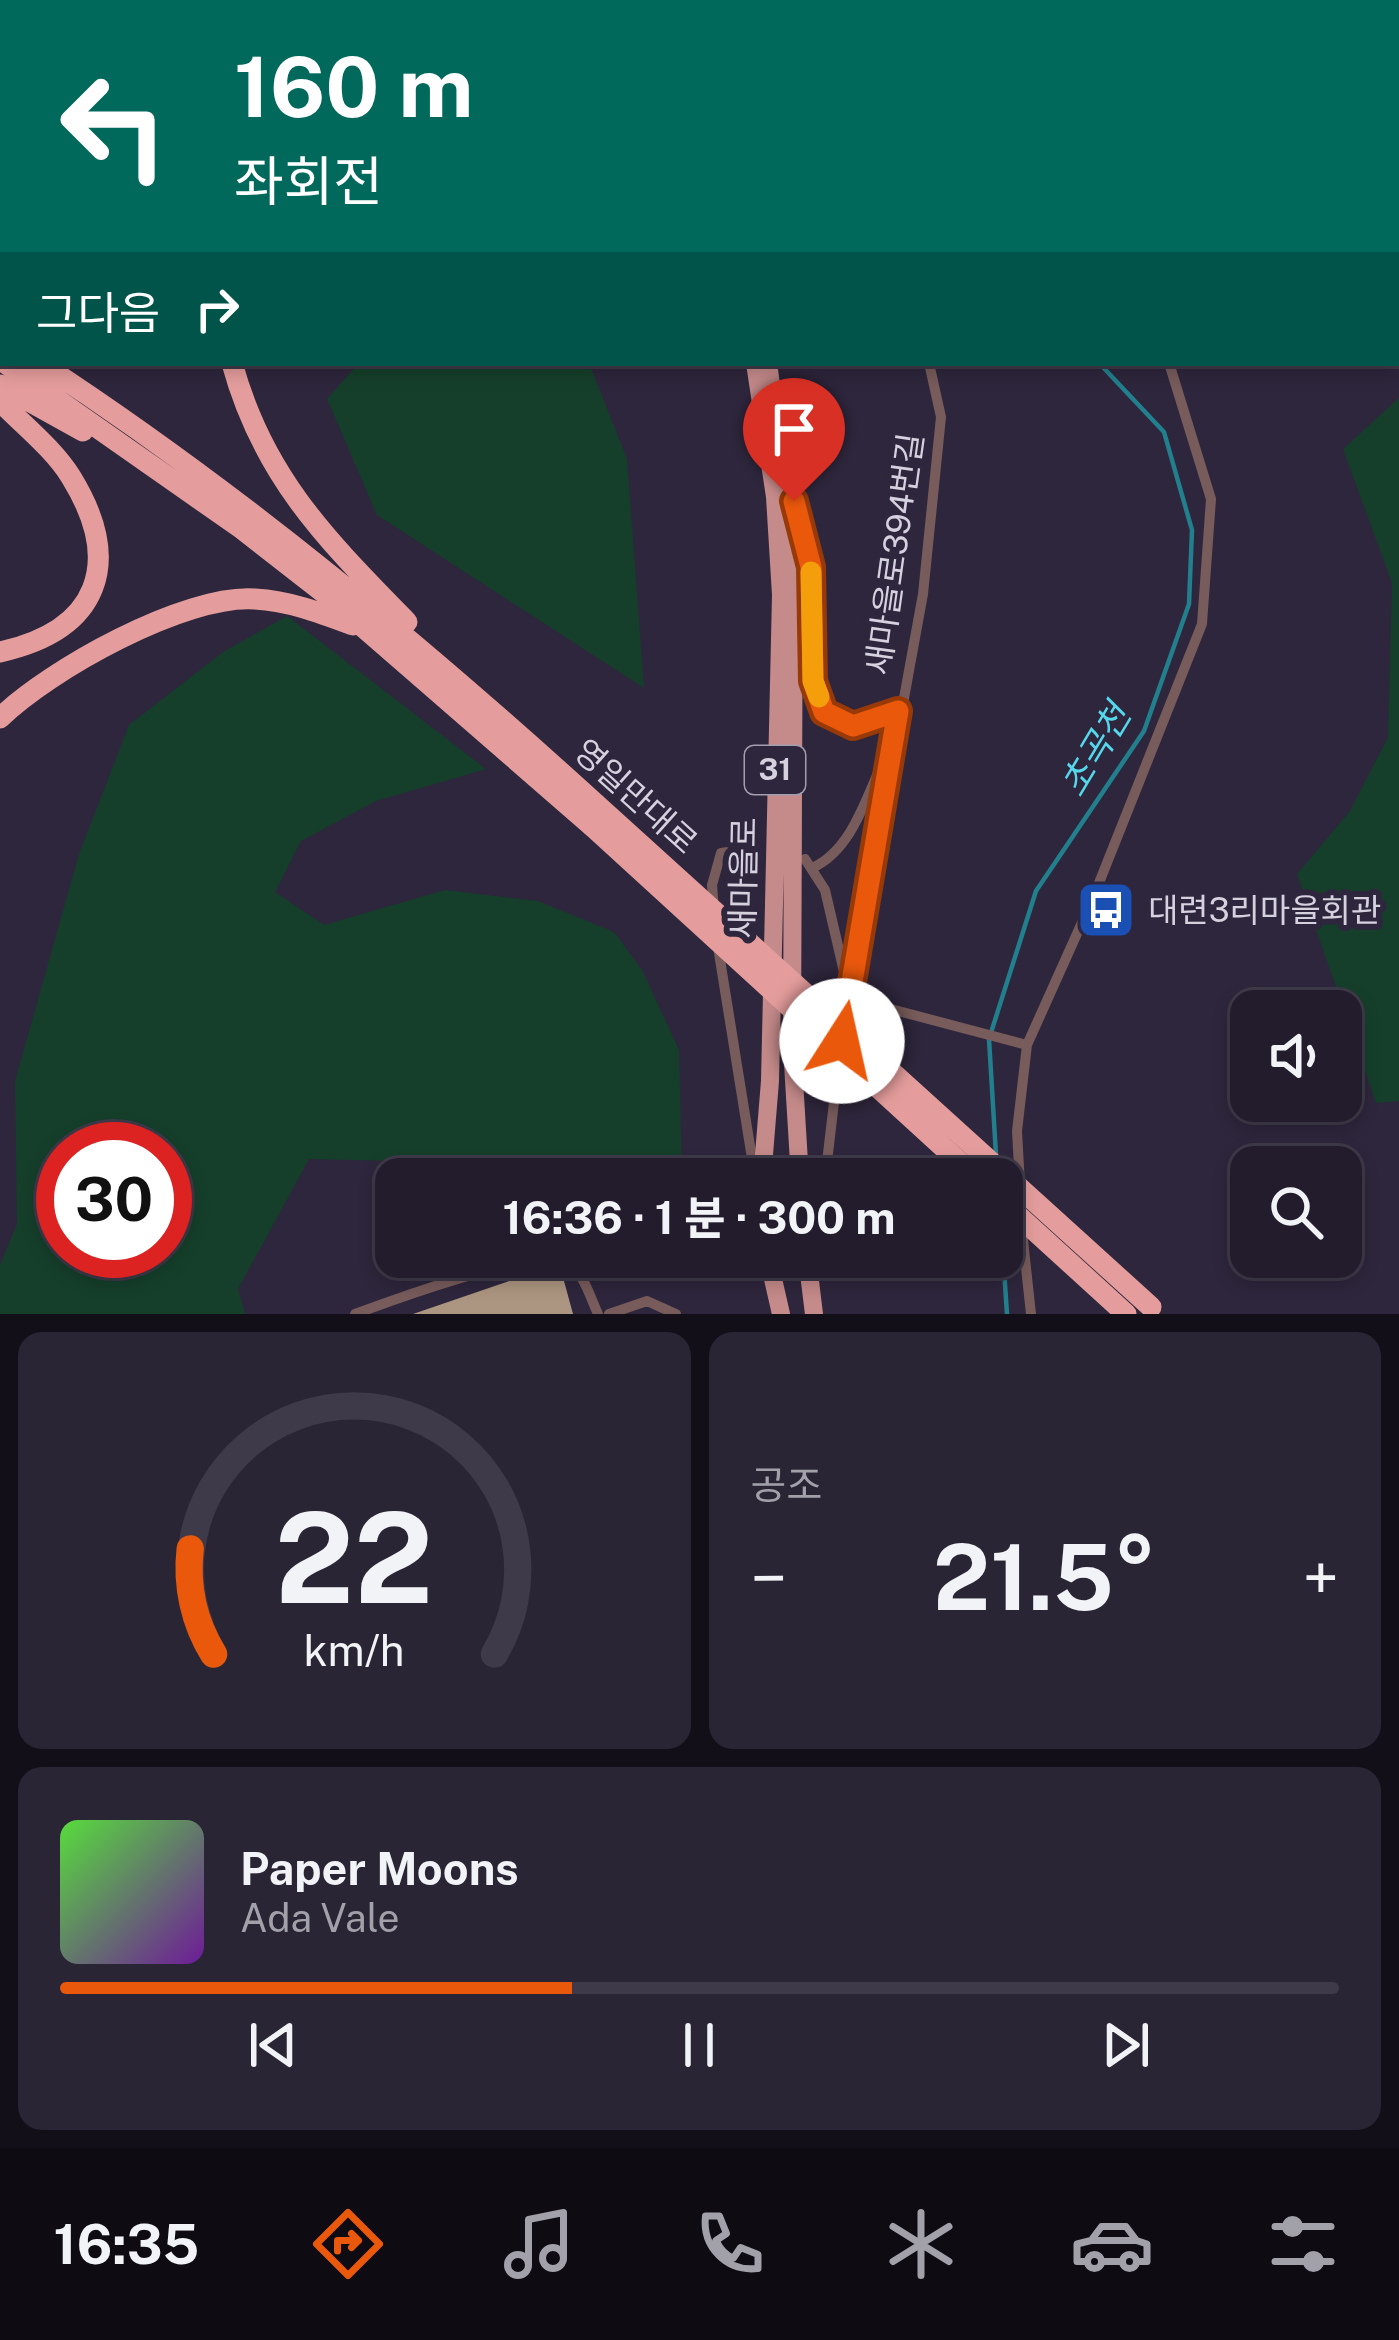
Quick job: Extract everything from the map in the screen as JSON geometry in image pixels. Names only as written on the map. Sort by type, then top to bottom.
[{"type":"highway","name":"영일만대로","points":[[10,366],[242,529],[594,815],[1155,1311]]},
{"type":"highway","name":"영일만대로","points":[[44,366],[193,469],[433,656],[956,1158]]},
{"type":"highway","points":[[233,366],[258,437],[290,495],[433,656]]},
{"type":"highway","points":[[0,385],[83,431],[132,450]]},
{"type":"highway","points":[[0,400],[70,475],[96,531],[98,579],[81,610],[39,644],[0,652]]},
{"type":"highway","points":[[0,718],[30,689],[183,611],[251,598],[306,607],[368,631]]},
{"type":"highway","points":[[1023,1220],[1126,1314]]},
{"type":"main road","name":"새마을로","points":[[754,366],[775,497],[781,595],[770,1081],[761,1158]]},
{"type":"main road","name":"새마을로","points":[[769,366],[794,551],[792,1024],[799,1158]]},
{"type":"main road","points":[[773,1278],[781,1314]]},
{"type":"main road","points":[[811,1278],[814,1314]]},
{"type":"street","name":"새마을로394번길","points":[[828,1158],[849,998],[922,593],[941,417],[929,366]]},
{"type":"street","points":[[1030,1314],[1022,1248],[1018,1131],[1027,1045],[1093,898],[1202,624],[1211,499],[1170,366]]},
{"type":"street","points":[[786,468],[811,567],[813,681],[824,712],[853,726],[898,711]]},
{"type":"street","points":[[892,742],[849,833],[829,860],[809,863],[825,890],[849,998],[1027,1045]]},
{"type":"street","points":[[748,849],[721,853],[712,885],[722,995],[756,1158]]},
{"type":"street","points":[[355,1314],[413,1292],[540,1258],[564,1260],[580,1275],[598,1314]]},
{"type":"street","points":[[609,1314],[647,1301],[676,1314]]},
{"type":"green space","points":[[356,366],[590,366],[627,459],[644,688],[377,515],[327,399]]},
{"type":"green space","points":[[1399,398],[1399,1101],[1376,1103],[1362,1062],[1362,990],[1337,990],[1297,874],[1350,811],[1388,737],[1392,583],[1343,449]]},
{"type":"green space","points":[[287,616],[486,769],[376,801],[301,841],[275,892],[324,925],[445,890],[538,901],[614,932],[642,970],[679,1050],[682,1158],[309,1159],[238,1289],[245,1314],[0,1314],[0,1265],[17,1224],[15,1081],[79,854],[129,725],[223,652]]},
{"type":"building","points":[[518,1278],[563,1278],[573,1314],[413,1314]]},
{"type":"waterway","name":"초곡천","points":[[996,1155],[989,1039],[1036,891],[1144,731],[1189,604],[1192,530],[1164,432],[1102,366]]},
{"type":"waterway","name":"초곡천","points":[[1005,1278],[1007,1314]]},
{"type":"slow traffic","points":[[811,572],[813,681],[819,697]]},
{"type":"place","name":"대련3리마을회관","points":[[1106,910]]},
{"type":"route","points":[[794,501],[811,567],[813,681],[824,712],[853,726],[898,711],[842,1041]]}]
